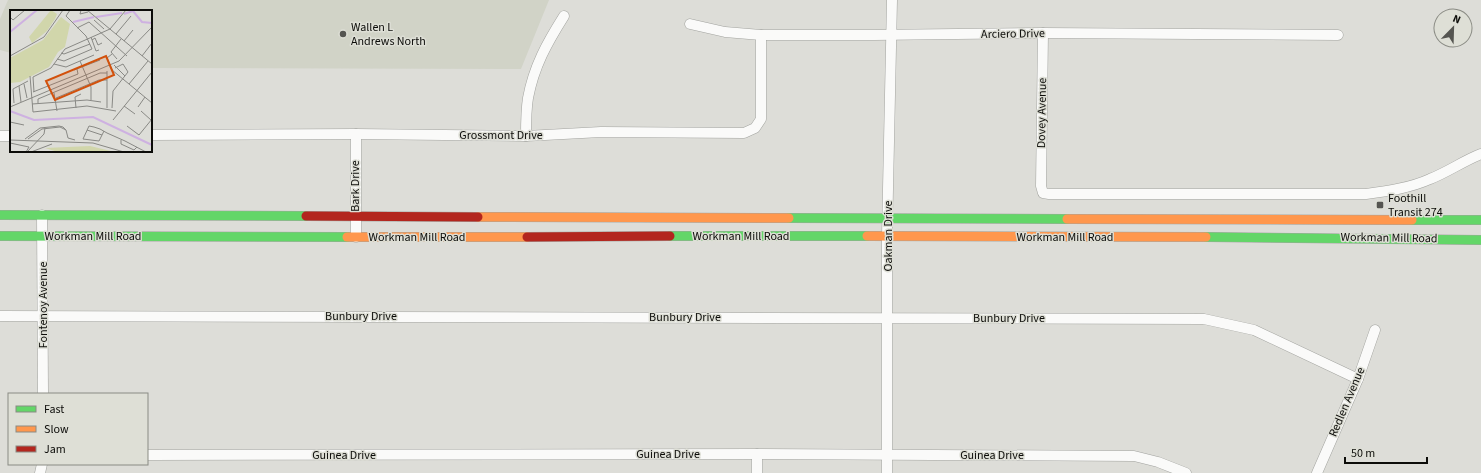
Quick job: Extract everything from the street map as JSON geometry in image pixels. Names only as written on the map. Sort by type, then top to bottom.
[{"type":"main road","name":"Workman Mill Road","points":[[0,215],[1481,220]]},
{"type":"main road","name":"Workman Mill Road","points":[[0,236],[887,236],[1481,240]]},
{"type":"street","name":"Oakman Drive","points":[[887,473],[887,217],[892,0]]},
{"type":"street","points":[[526,136],[528,100],[534,72],[545,47],[564,16]]},
{"type":"street","name":"Arciero Drive","points":[[690,24],[725,32],[761,35],[1043,33],[1338,35]]},
{"type":"street","name":"Dovey Avenue","points":[[1043,33],[1041,186],[1043,192],[1049,194],[1366,194],[1397,190],[1431,179],[1470,158],[1481,154]]},
{"type":"street","name":"Grossmont Drive","points":[[152,135],[356,134],[526,136],[601,132],[744,133],[755,128],[761,119],[761,35]]},
{"type":"street","name":"Bark Drive","points":[[356,134],[356,237]]},
{"type":"street","name":"Fontenoy Avenue","points":[[42,215],[43,393]]},
{"type":"street","name":"Bunbury Drive","points":[[0,316],[888,317],[1204,319],[1254,330],[1358,378]]},
{"type":"street","name":"Redlen Avenue","points":[[1317,473],[1358,378],[1375,330]]},
{"type":"street","points":[[757,454],[757,473]]},
{"type":"street","name":"Guinea Drive","points":[[148,455],[887,454],[1134,456],[1158,462],[1179,472]]},
{"type":"shaded area","name":"Wallen L Andrews North","points":[[8,0],[549,0],[521,69],[152,68],[152,10],[10,10],[10,53],[0,50],[0,19]]},
{"type":"traffic: fast","points":[[0,215],[306,216]]},
{"type":"traffic: fast","points":[[789,218],[1067,219]]},
{"type":"traffic: fast","points":[[1412,220],[1481,220]]},
{"type":"traffic: fast","points":[[0,236],[347,237]]},
{"type":"traffic: fast","points":[[670,236],[867,236]]},
{"type":"traffic: fast","points":[[1206,237],[1481,240]]},
{"type":"traffic: slow","points":[[478,217],[789,218]]},
{"type":"traffic: slow","points":[[1067,219],[1412,220]]},
{"type":"traffic: slow","points":[[867,236],[1206,237]]},
{"type":"traffic: slow","points":[[347,237],[527,237]]},
{"type":"traffic: jam","points":[[306,216],[478,217]]},
{"type":"traffic: jam","points":[[527,237],[670,236]]},
{"type":"place","name":"Wallen L Andrews North","points":[[343,34]]},
{"type":"place","name":"Foothill Transit 274","points":[[1380,205]]}]
